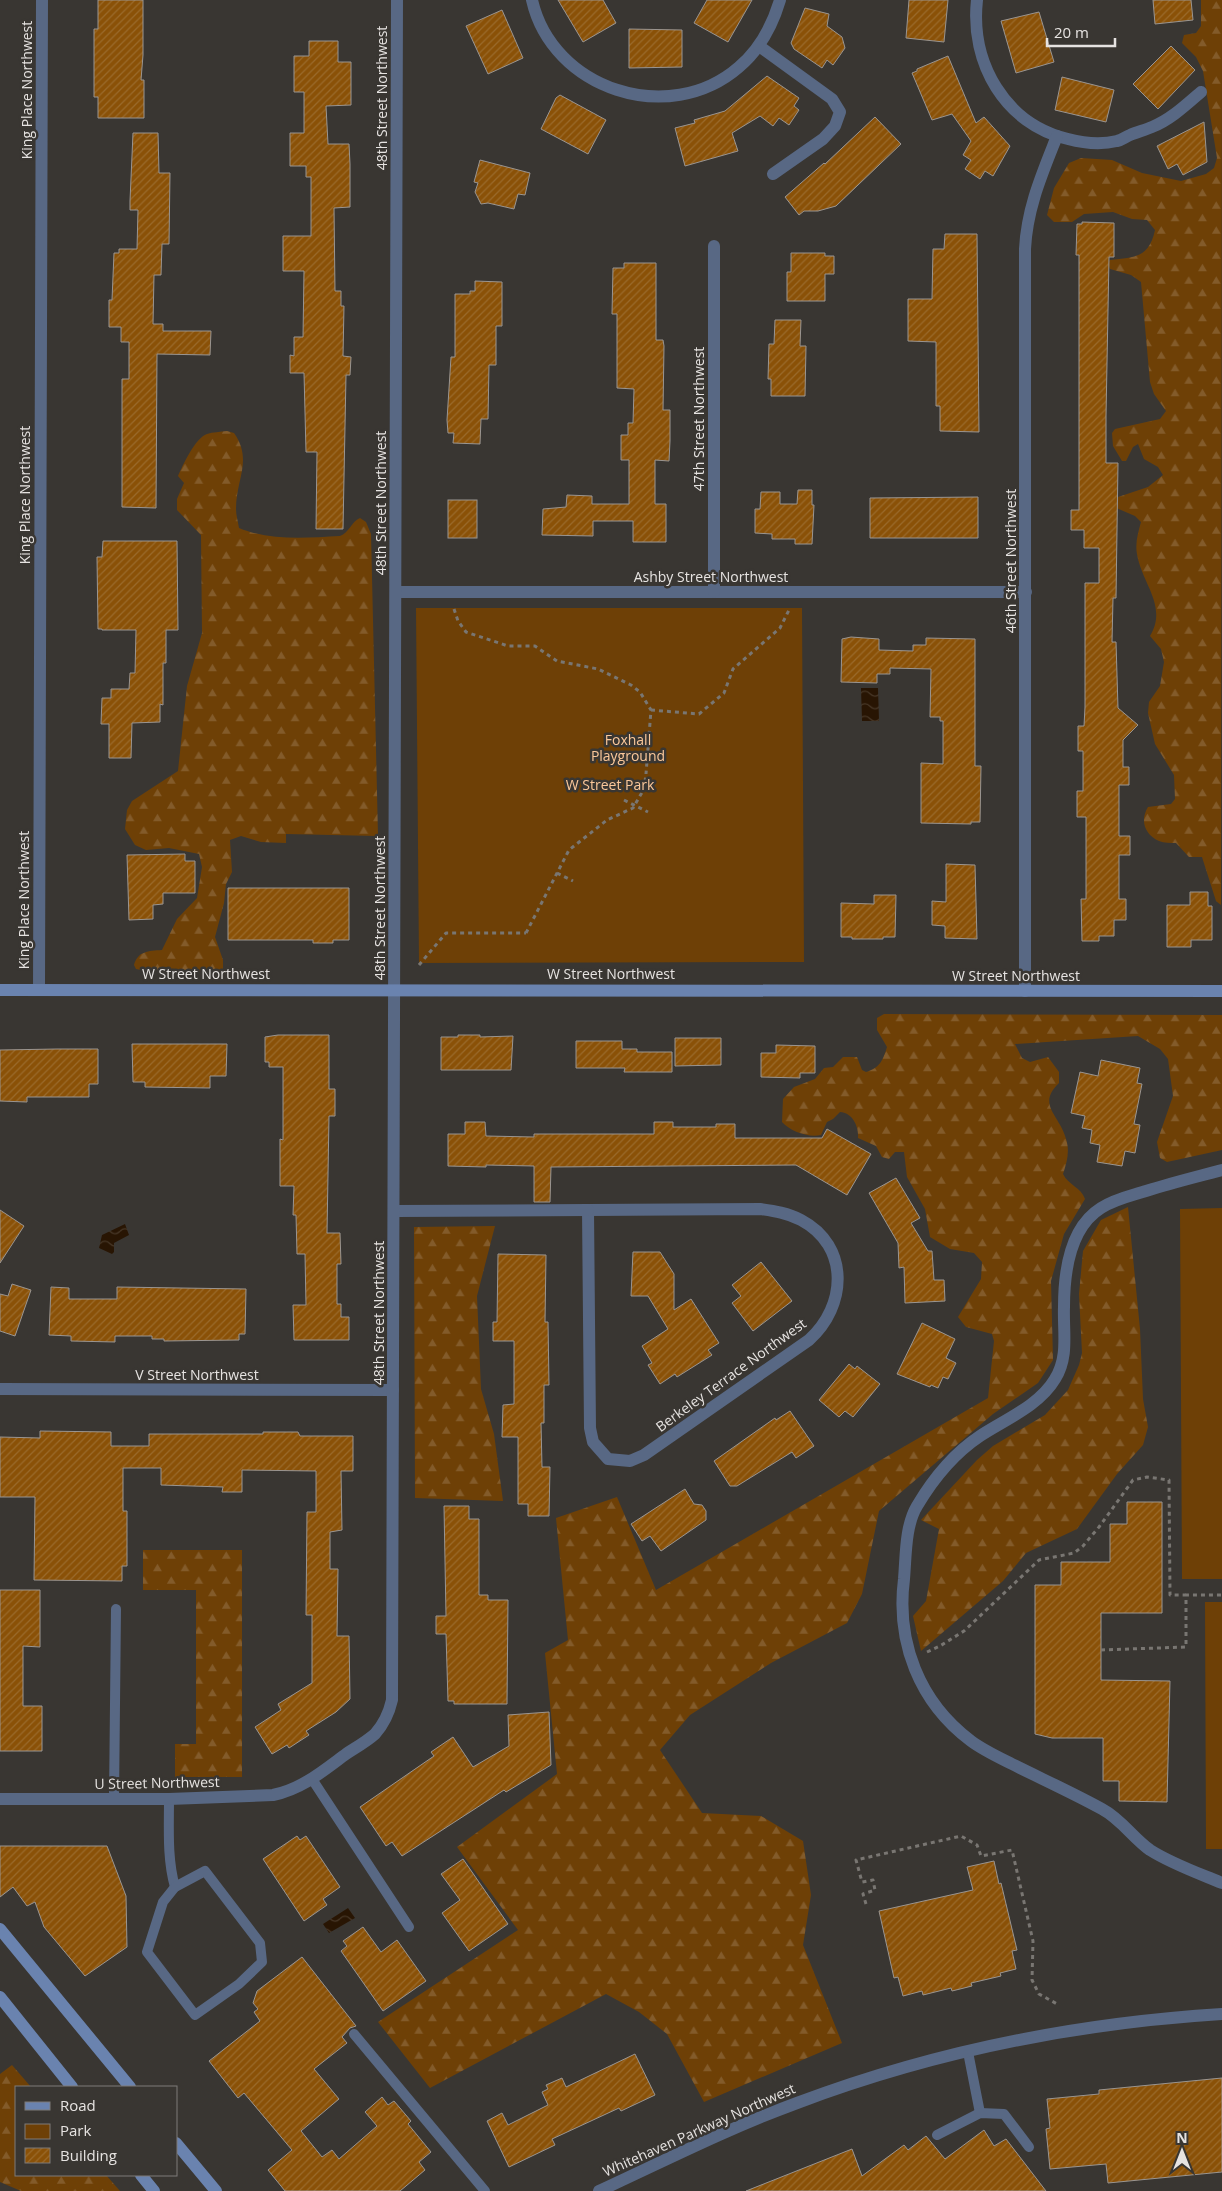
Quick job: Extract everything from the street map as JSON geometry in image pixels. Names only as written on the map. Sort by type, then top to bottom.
[{"type":"street","name":"King Place Northwest","points":[[39,990],[42,0]]},
{"type":"street","name":"48th Street Northwest","points":[[312,1780],[374,1734],[384,1722],[392,1700],[395,1210],[397,0]]},
{"type":"street","points":[[532,0],[540,24],[562,56],[592,80],[623,93],[661,97],[691,92],[708,86],[738,69],[759,46],[769,31],[780,0]]},
{"type":"street","points":[[977,0],[977,38],[980,53],[991,78],[1005,100],[1022,118],[1036,128],[1057,136],[1087,142],[1119,141],[1153,127],[1201,92]]},
{"type":"street","points":[[759,46],[832,99],[840,112],[835,126],[823,139],[773,174]]},
{"type":"street","name":"46th Street Northwest","points":[[1025,991],[1025,242],[1033,196],[1057,136]]},
{"type":"street","name":"47th Street Northwest","points":[[714,246],[714,592]]},
{"type":"street","name":"Ashby Street Northwest","points":[[396,592],[1026,592]]},
{"type":"street","name":"W Street Northwest","points":[[0,990],[1222,991]]},
{"type":"street","points":[[1222,1170],[1115,1200],[1091,1215],[1075,1240],[1066,1272],[1064,1354],[1062,1366],[1054,1382],[1041,1396],[960,1451],[945,1466],[914,1512],[910,1524],[902,1592],[902,1616],[910,1657],[922,1686],[950,1724],[972,1742],[995,1756],[1104,1810],[1122,1823],[1148,1848],[1169,1860],[1222,1883]]},
{"type":"street","name":"Berkeley Terrace Northwest","points":[[395,1210],[760,1209],[793,1216],[802,1220],[819,1233],[830,1250],[837,1272],[838,1284],[834,1306],[824,1326],[809,1340],[644,1455],[638,1459],[623,1462],[608,1459],[593,1442],[590,1428],[588,1210]]},
{"type":"street","name":"V Street Northwest","points":[[0,1389],[393,1390]]},
{"type":"street","name":"U Street Northwest","points":[[0,1799],[273,1795],[298,1788],[312,1780]]},
{"type":"street","points":[[0,1929],[129,2086]]},
{"type":"street","points":[[0,1997],[71,2086]]},
{"type":"street","name":"Whitehaven Parkway Northwest","points":[[599,2191],[742,2125],[797,2103],[902,2069],[968,2052],[1062,2032],[1129,2022],[1222,2014]]},
{"type":"street","points":[[178,2145],[216,2191]]},
{"type":"street","points":[[142,2176],[154,2191]]},
{"type":"lane","points":[[114,1798],[116,1608]]},
{"type":"lane","points":[[312,1780],[409,1927]]},
{"type":"lane","points":[[169,1798],[169,1840],[175,1887]]},
{"type":"lane","points":[[205,1871],[260,1943],[262,1962],[239,1984],[195,2015],[147,1952],[163,1902],[175,1887],[205,1871]]},
{"type":"lane","points":[[354,2034],[485,2191]]},
{"type":"lane","points":[[968,2052],[980,2113]]},
{"type":"lane","points":[[937,2135],[980,2113],[1004,2114],[1029,2147]]},
{"type":"path","points":[[419,964],[446,933],[526,933],[569,850],[607,820],[633,808],[644,789],[646,774],[651,710],[640,692],[631,685],[598,669],[557,661],[535,646],[508,646],[466,632],[458,621],[449,592]]},
{"type":"path","points":[[651,710],[699,714],[724,693],[733,669],[780,628],[797,592]]},
{"type":"path","points":[[624,800],[648,812]]},
{"type":"path","points":[[557,873],[573,881]]},
{"type":"path","points":[[910,1657],[940,1646],[964,1630],[1027,1568],[1039,1560],[1074,1552],[1092,1537],[1129,1484],[1140,1477],[1169,1480],[1170,1595],[1222,1595]]},
{"type":"path","points":[[1101,1650],[1186,1647],[1186,1595]]},
{"type":"path","points":[[866,1904],[863,1894],[875,1890],[874,1885],[872,1880],[862,1882],[856,1860],[961,1836],[977,1845],[981,1856],[1012,1850],[1033,1941],[1032,1980],[1039,1994],[1059,2005]]},
{"type":"green space","points":[[1201,0],[1222,0],[1221,905],[1216,901],[1202,857],[1189,857],[1176,843],[1159,841],[1150,835],[1145,826],[1144,817],[1148,807],[1171,804],[1175,799],[1174,775],[1155,744],[1148,713],[1149,702],[1160,686],[1164,662],[1161,649],[1150,636],[1155,625],[1156,615],[1152,595],[1136,550],[1141,522],[1135,516],[1114,507],[1112,499],[1148,487],[1163,475],[1158,467],[1144,459],[1138,444],[1133,447],[1126,461],[1122,461],[1113,446],[1112,433],[1115,429],[1160,419],[1166,411],[1154,394],[1150,382],[1141,282],[1131,275],[1110,269],[1108,263],[1110,260],[1134,257],[1145,251],[1155,230],[1147,220],[1132,219],[1113,212],[1084,214],[1072,222],[1054,222],[1047,215],[1054,188],[1069,163],[1081,158],[1112,160],[1142,173],[1181,181],[1206,174],[1214,168],[1217,158],[1203,71],[1196,57],[1182,43],[1184,35],[1196,33],[1201,26]]},
{"type":"green space","points":[[227,431],[234,433],[240,443],[242,452],[243,461],[236,509],[239,528],[276,537],[340,536],[360,518],[366,522],[371,534],[378,836],[286,834],[286,843],[261,842],[241,836],[230,840],[232,872],[226,884],[224,903],[215,937],[223,960],[223,969],[220,971],[141,970],[136,969],[134,965],[138,957],[148,951],[162,950],[177,919],[197,898],[202,867],[199,854],[169,848],[146,850],[135,845],[125,829],[127,810],[132,801],[178,771],[187,686],[202,633],[201,535],[177,510],[177,499],[184,483],[178,476],[198,441],[209,433]]},
{"type":"green space","name":"W Street Park","points":[[416,608],[802,608],[804,962],[419,963]]},
{"type":"green space","points":[[884,1014],[1222,1015],[1222,1150],[1167,1162],[1160,1158],[1157,1142],[1173,1096],[1168,1059],[1160,1049],[1138,1036],[1015,1044],[1022,1058],[1030,1062],[1048,1057],[1059,1072],[1059,1083],[1052,1091],[1050,1104],[1063,1131],[1068,1148],[1068,1156],[1063,1174],[1081,1192],[1085,1199],[1064,1234],[1051,1281],[1053,1360],[1038,1383],[993,1414],[879,1511],[862,1594],[847,1623],[771,1663],[690,1715],[660,1750],[702,1813],[761,1816],[803,1841],[811,1895],[803,1945],[842,2043],[704,2102],[667,2034],[639,2012],[606,1994],[430,2088],[378,2022],[518,1930],[457,1847],[557,1774],[545,1653],[568,1640],[556,1518],[617,1497],[656,1590],[988,1398],[994,1341],[992,1334],[966,1327],[958,1317],[981,1279],[982,1262],[974,1253],[950,1249],[930,1237],[925,1209],[907,1177],[904,1152],[895,1152],[889,1159],[882,1157],[876,1146],[858,1138],[854,1121],[845,1113],[840,1112],[827,1122],[821,1135],[816,1136],[800,1133],[782,1122],[783,1099],[794,1087],[815,1079],[824,1068],[833,1067],[843,1057],[857,1057],[862,1070],[866,1072],[878,1066],[887,1047],[877,1030],[877,1018]]},
{"type":"green space","points":[[1128,1207],[1140,1329],[1143,1399],[1148,1427],[1143,1445],[1117,1474],[1077,1529],[1026,1553],[1003,1581],[921,1651],[913,1616],[926,1601],[939,1529],[921,1520],[977,1460],[993,1446],[1045,1415],[1068,1390],[1082,1353],[1079,1294],[1083,1251],[1101,1220]]},
{"type":"green space","points":[[1222,1208],[1222,1579],[1182,1579],[1180,1209]]},
{"type":"green space","points":[[495,1226],[477,1296],[481,1389],[494,1434],[503,1501],[415,1498],[414,1227]]},
{"type":"green space","points":[[143,1550],[242,1550],[242,1777],[175,1777],[175,1744],[196,1744],[196,1590],[143,1590]]},
{"type":"green space","points":[[1205,1602],[1222,1602],[1222,1849],[1206,1849]]},
{"type":"green space","points":[[12,2065],[30,2086],[15,2086],[15,2176],[107,2176],[120,2191],[21,2191],[0,2182],[0,2074]]},
{"type":"water","points":[[861,688],[878,688],[879,721],[862,721]]},
{"type":"water","points":[[125,1224],[129,1235],[114,1243],[114,1252],[112,1254],[99,1248],[102,1235]]},
{"type":"water","points":[[348,1908],[355,1918],[329,1933],[323,1924]]},
{"type":"building","points":[[98,0],[143,0],[141,80],[144,80],[144,118],[98,118],[98,97],[94,97],[94,29],[98,29]]},
{"type":"building","points":[[558,0],[603,0],[616,23],[583,42]]},
{"type":"building","points":[[707,0],[752,0],[728,42],[694,23]]},
{"type":"building","points":[[909,0],[948,0],[944,42],[906,38]]},
{"type":"building","points":[[1153,0],[1191,0],[1193,20],[1155,24]]},
{"type":"building","points":[[805,8],[829,14],[827,26],[842,37],[845,48],[833,65],[827,60],[822,68],[794,49],[791,43]]},
{"type":"building","points":[[502,10],[523,58],[488,74],[466,26]]},
{"type":"building","points":[[1039,12],[1054,62],[1016,73],[1001,21]]},
{"type":"building","points":[[629,29],[682,30],[682,67],[629,68]]},
{"type":"building","points":[[309,41],[338,41],[338,62],[351,62],[351,105],[326,106],[328,144],[349,144],[350,164],[350,207],[334,208],[335,291],[341,291],[341,306],[344,306],[343,356],[351,357],[350,375],[346,375],[343,529],[316,529],[317,452],[306,452],[304,373],[290,373],[290,355],[294,356],[294,337],[303,337],[304,271],[283,271],[283,236],[311,236],[311,177],[306,177],[306,166],[290,166],[290,133],[304,133],[304,92],[294,92],[294,56],[309,56]]},
{"type":"building","points":[[1171,46],[1195,70],[1158,109],[1133,84]]},
{"type":"building","points":[[948,56],[976,123],[984,117],[1010,146],[993,176],[985,171],[980,179],[965,169],[971,160],[963,155],[971,141],[952,114],[932,120],[912,73]]},
{"type":"building","points":[[767,76],[799,98],[794,106],[799,110],[789,125],[779,118],[773,126],[760,116],[732,133],[738,151],[685,166],[675,128],[695,123],[694,120],[725,111]]},
{"type":"building","points":[[1062,77],[1114,90],[1106,122],[1055,110]]},
{"type":"building","points":[[560,95],[606,120],[588,154],[541,129],[556,98]]},
{"type":"building","points":[[875,117],[901,144],[836,206],[818,211],[804,211],[799,215],[785,197],[825,164]]},
{"type":"building","points":[[1204,122],[1207,162],[1183,175],[1177,164],[1168,169],[1157,146]]},
{"type":"building","points":[[133,133],[158,133],[159,173],[170,173],[169,244],[162,244],[161,275],[154,275],[153,324],[163,324],[163,331],[211,331],[210,355],[157,354],[156,508],[122,507],[122,379],[129,379],[129,342],[121,342],[121,327],[109,327],[109,300],[112,300],[114,253],[119,253],[119,249],[137,249],[138,210],[130,210]]},
{"type":"building","points":[[480,160],[530,173],[525,195],[518,194],[514,209],[488,203],[481,204],[475,192],[478,183],[474,182]]},
{"type":"building","points":[[1082,222],[1114,223],[1114,257],[1109,257],[1106,416],[1106,463],[1118,463],[1116,598],[1113,598],[1112,642],[1116,642],[1118,708],[1138,725],[1123,740],[1123,767],[1129,767],[1129,785],[1119,785],[1119,836],[1130,836],[1130,855],[1119,855],[1119,899],[1126,899],[1126,920],[1114,920],[1114,936],[1099,936],[1099,941],[1082,941],[1081,899],[1086,899],[1086,817],[1077,817],[1077,791],[1083,791],[1083,751],[1078,751],[1078,726],[1084,726],[1085,707],[1085,583],[1099,583],[1099,548],[1084,548],[1084,530],[1071,530],[1071,510],[1079,510],[1079,255],[1076,255],[1077,224],[1082,224]]},
{"type":"building","points":[[945,234],[977,234],[979,432],[940,431],[940,406],[936,406],[936,342],[908,341],[908,299],[932,299],[933,249],[944,249]]},
{"type":"building","points":[[791,253],[825,253],[825,256],[834,256],[834,274],[825,274],[825,301],[787,301],[787,272],[791,272]]},
{"type":"building","points":[[624,263],[656,263],[656,340],[663,340],[664,346],[663,410],[670,410],[670,441],[669,461],[655,460],[655,504],[666,504],[666,542],[633,542],[633,521],[593,521],[593,536],[542,535],[543,509],[566,507],[567,495],[592,496],[592,504],[629,504],[629,460],[621,460],[621,435],[628,435],[628,423],[633,423],[634,389],[617,388],[617,314],[612,314],[613,268],[624,268]]},
{"type":"building","points":[[475,281],[502,282],[502,326],[496,326],[496,365],[489,365],[488,419],[481,419],[480,444],[453,443],[454,433],[448,433],[447,420],[451,357],[455,357],[455,294],[470,294],[470,291],[475,291]]},
{"type":"building","points":[[775,320],[801,320],[800,346],[806,346],[805,396],[771,396],[771,379],[768,379],[769,344],[774,344]]},
{"type":"building","points":[[798,490],[812,490],[812,505],[814,505],[812,544],[795,544],[795,539],[772,539],[772,534],[755,533],[755,509],[760,509],[761,492],[780,492],[780,504],[797,504]]},
{"type":"building","points":[[978,497],[978,538],[870,538],[870,498]]},
{"type":"building","points":[[448,500],[477,500],[477,538],[448,538]]},
{"type":"building","points":[[103,541],[177,541],[178,630],[166,630],[166,663],[163,663],[163,705],[160,704],[160,722],[132,723],[131,758],[109,758],[109,724],[101,724],[102,698],[111,698],[111,689],[129,689],[130,673],[135,673],[136,630],[98,629],[97,557],[102,557]]},
{"type":"building","points":[[851,637],[879,639],[879,650],[913,651],[913,645],[926,645],[926,638],[975,639],[975,766],[981,766],[980,822],[971,822],[971,824],[921,823],[921,763],[943,764],[943,721],[940,721],[940,717],[930,717],[931,669],[890,668],[890,674],[877,674],[877,683],[841,682],[842,639]]},
{"type":"building","points":[[185,854],[185,861],[195,861],[195,893],[163,893],[163,904],[153,905],[153,919],[129,920],[127,855]]},
{"type":"building","points":[[946,864],[975,865],[977,939],[945,938],[945,926],[932,925],[932,901],[946,902]]},
{"type":"building","points":[[228,888],[349,888],[349,940],[333,940],[333,943],[313,943],[313,940],[228,940]]},
{"type":"building","points":[[1190,892],[1208,892],[1208,906],[1212,906],[1212,940],[1191,940],[1191,947],[1167,947],[1167,905],[1190,905]]},
{"type":"building","points":[[874,895],[896,895],[895,937],[852,939],[852,937],[841,937],[841,903],[874,904]]},
{"type":"building","points":[[278,1035],[329,1035],[329,1089],[335,1089],[335,1116],[329,1116],[327,1233],[340,1233],[341,1264],[337,1264],[337,1304],[341,1304],[341,1317],[349,1317],[349,1340],[294,1340],[293,1305],[306,1305],[305,1254],[297,1254],[296,1215],[293,1215],[294,1186],[280,1186],[280,1139],[283,1140],[283,1067],[269,1067],[269,1062],[265,1062],[265,1037]]},
{"type":"building","points":[[458,1035],[480,1035],[480,1037],[513,1036],[511,1070],[441,1070],[441,1037],[458,1037]]},
{"type":"building","points":[[675,1038],[721,1038],[721,1065],[675,1066]]},
{"type":"building","points":[[576,1041],[622,1041],[622,1049],[637,1049],[637,1052],[672,1052],[672,1072],[624,1072],[625,1068],[576,1068]]},
{"type":"building","points":[[132,1044],[227,1044],[226,1076],[210,1076],[210,1088],[145,1087],[145,1082],[133,1082]]},
{"type":"building","points":[[776,1045],[815,1046],[815,1073],[800,1073],[800,1078],[761,1077],[761,1053],[776,1053]]},
{"type":"building","points":[[98,1049],[98,1084],[89,1084],[89,1097],[27,1097],[27,1102],[0,1101],[0,1050]]},
{"type":"building","points":[[1101,1060],[1140,1068],[1137,1083],[1142,1084],[1134,1124],[1140,1125],[1135,1153],[1125,1151],[1122,1166],[1097,1162],[1100,1145],[1090,1143],[1092,1130],[1082,1128],[1085,1116],[1071,1113],[1080,1072],[1098,1076]]},
{"type":"building","points":[[465,1122],[485,1122],[486,1136],[534,1137],[534,1134],[654,1134],[654,1122],[673,1122],[673,1127],[716,1127],[716,1124],[735,1124],[735,1138],[822,1138],[827,1129],[871,1154],[847,1195],[796,1165],[551,1167],[550,1202],[534,1202],[534,1166],[448,1166],[448,1134],[465,1134]]},
{"type":"building","points":[[896,1178],[920,1218],[911,1223],[928,1251],[932,1251],[934,1280],[944,1280],[945,1301],[905,1303],[904,1267],[899,1268],[898,1243],[869,1193]]},
{"type":"building","points":[[0,1210],[24,1226],[0,1263]]},
{"type":"building","points":[[633,1252],[660,1252],[674,1274],[674,1310],[691,1299],[719,1343],[708,1350],[712,1355],[677,1377],[675,1374],[660,1384],[648,1365],[652,1363],[642,1346],[668,1329],[648,1296],[631,1296]]},
{"type":"building","points":[[498,1254],[546,1255],[545,1322],[548,1322],[549,1385],[544,1385],[544,1423],[541,1423],[542,1467],[550,1467],[549,1516],[528,1516],[528,1504],[518,1504],[518,1437],[502,1437],[503,1405],[514,1404],[514,1341],[493,1341],[493,1322],[497,1322]]},
{"type":"building","points":[[761,1262],[792,1301],[753,1331],[732,1303],[741,1296],[732,1285]]},
{"type":"building","points":[[12,1284],[31,1290],[15,1336],[0,1331],[0,1294],[8,1296]]},
{"type":"building","points":[[51,1287],[69,1288],[69,1299],[117,1299],[117,1287],[246,1289],[245,1334],[239,1334],[239,1340],[164,1341],[164,1339],[152,1339],[152,1336],[115,1336],[115,1342],[71,1341],[71,1336],[49,1335]]},
{"type":"building","points":[[922,1323],[955,1339],[946,1358],[956,1363],[948,1379],[943,1377],[938,1388],[931,1385],[930,1387],[897,1374]]},
{"type":"building","points":[[849,1364],[855,1369],[857,1366],[880,1384],[853,1417],[845,1411],[839,1417],[819,1400]]},
{"type":"building","points":[[790,1411],[814,1446],[796,1458],[792,1452],[737,1486],[730,1486],[714,1461],[775,1418],[776,1420]]},
{"type":"building","points":[[40,1431],[111,1432],[111,1446],[149,1446],[149,1434],[263,1434],[263,1432],[298,1432],[300,1436],[353,1436],[353,1471],[341,1471],[342,1530],[330,1532],[330,1569],[338,1569],[337,1636],[349,1636],[350,1699],[336,1712],[306,1731],[309,1735],[289,1748],[287,1745],[272,1754],[255,1727],[281,1710],[278,1704],[312,1683],[312,1615],[306,1615],[307,1512],[316,1512],[316,1471],[242,1470],[242,1492],[222,1492],[223,1487],[161,1485],[161,1468],[123,1468],[123,1511],[127,1511],[127,1566],[122,1566],[122,1581],[34,1580],[35,1497],[0,1497],[0,1437],[40,1438]]},
{"type":"building","points":[[685,1489],[694,1504],[702,1505],[706,1511],[706,1520],[661,1551],[650,1536],[642,1541],[631,1524]]},
{"type":"building","points":[[1127,1502],[1162,1502],[1162,1613],[1101,1613],[1101,1680],[1170,1681],[1167,1802],[1119,1801],[1119,1781],[1103,1781],[1103,1738],[1052,1738],[1035,1734],[1035,1585],[1061,1585],[1061,1562],[1110,1562],[1110,1524],[1127,1524]]},
{"type":"building","points":[[444,1506],[469,1506],[469,1519],[479,1519],[479,1595],[488,1595],[488,1600],[508,1600],[507,1704],[454,1704],[454,1701],[448,1701],[446,1634],[436,1634],[436,1616],[446,1616]]},
{"type":"building","points":[[0,1590],[40,1590],[40,1647],[23,1646],[23,1706],[42,1706],[42,1751],[0,1751]]},
{"type":"building","points":[[549,1712],[551,1765],[506,1792],[504,1790],[402,1856],[392,1842],[386,1846],[360,1807],[434,1756],[431,1752],[453,1737],[473,1767],[509,1746],[508,1715]]},
{"type":"building","points":[[297,1836],[300,1840],[306,1836],[340,1887],[323,1899],[327,1905],[304,1921],[263,1859]]},
{"type":"building","points":[[0,1846],[107,1846],[126,1896],[127,1947],[85,1976],[44,1927],[35,1902],[27,1906],[13,1887],[0,1897]]},
{"type":"building","points":[[463,1859],[508,1924],[469,1951],[442,1913],[460,1900],[441,1874]]},
{"type":"building","points":[[994,1861],[1017,1950],[1012,1951],[1016,1969],[1000,1973],[1001,1976],[971,1983],[972,1986],[952,1991],[951,1988],[923,1995],[922,1991],[903,1996],[898,1977],[894,1978],[879,1911],[973,1890],[967,1867]]},
{"type":"building","points":[[363,1927],[381,1952],[397,1940],[426,1981],[383,2011],[341,1951],[347,1946],[343,1941]]},
{"type":"building","points":[[302,1957],[356,2026],[350,2028],[342,2037],[347,2043],[314,2069],[339,2099],[301,2131],[322,2157],[332,2150],[339,2159],[377,2126],[365,2112],[382,2097],[388,2105],[394,2101],[411,2121],[408,2124],[431,2152],[419,2162],[425,2170],[400,2191],[285,2191],[268,2170],[292,2150],[244,2093],[238,2098],[209,2061],[260,2021],[254,2012],[258,2009],[253,2003],[257,1991]]},
{"type":"building","points":[[635,2054],[655,2095],[621,2111],[619,2108],[552,2139],[555,2145],[509,2167],[487,2121],[502,2113],[508,2125],[548,2105],[542,2092],[548,2089],[546,2085],[562,2078],[566,2087]]},
{"type":"building","points":[[1222,2078],[1222,2172],[1108,2183],[1106,2164],[1050,2169],[1046,2129],[1050,2128],[1047,2099],[1099,2094],[1099,2090]]},
{"type":"building","points":[[984,2130],[994,2146],[1006,2139],[1046,2191],[746,2191],[852,2149],[862,2176],[904,2145],[908,2150],[926,2136],[945,2159]]},
{"type":"park label","name":"Foxhall Playground","points":[[628,748]]}]
